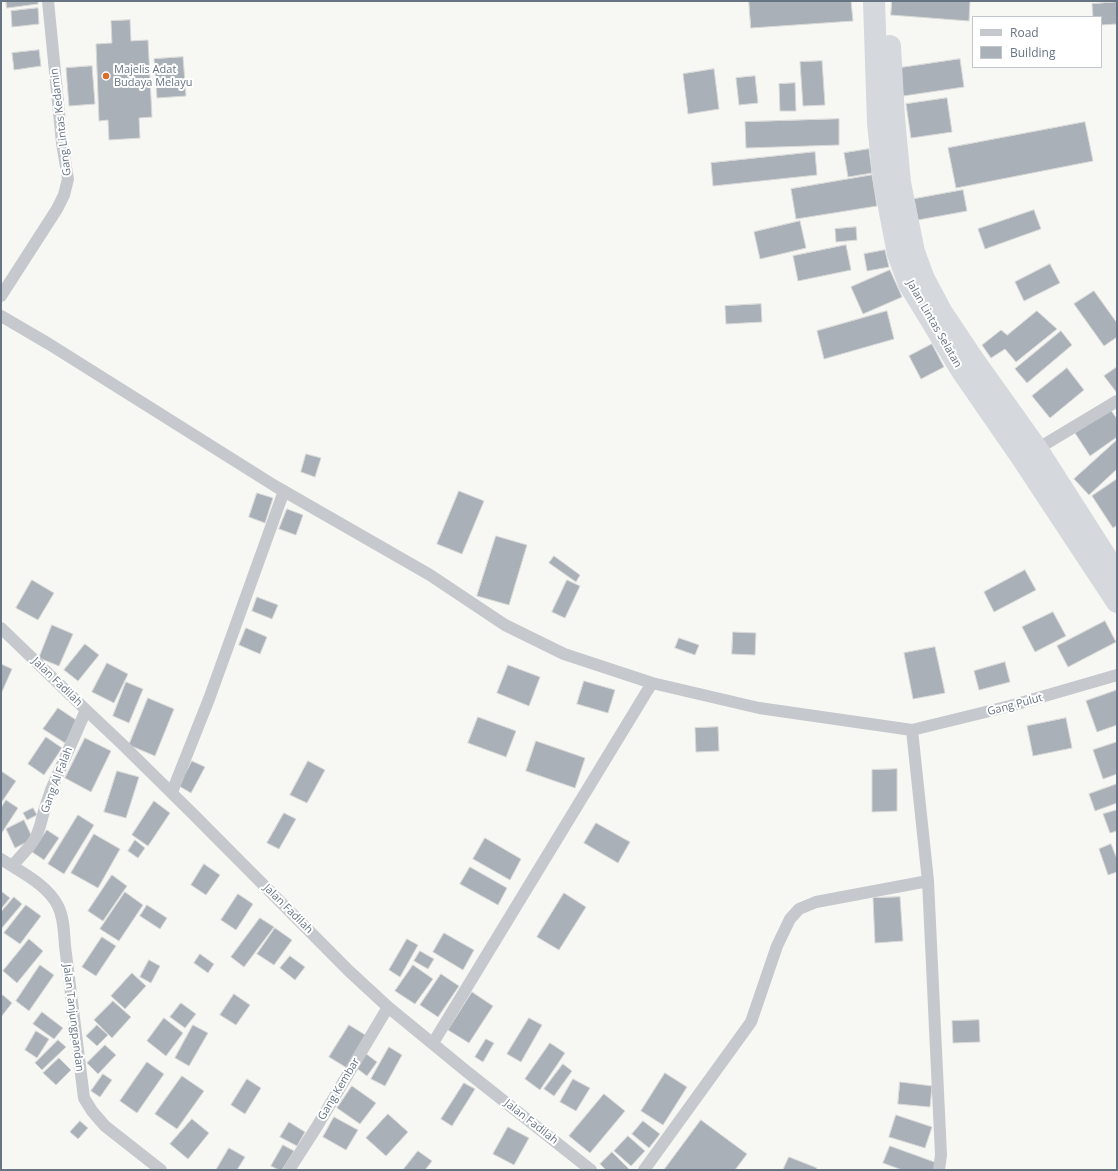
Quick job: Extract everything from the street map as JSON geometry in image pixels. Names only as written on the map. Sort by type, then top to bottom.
[{"type":"highway","name":"Jalan Lintas Selatan","points":[[874,1],[878,123],[884,181],[898,254],[909,284],[962,371],[1083,536],[1117,574]]},
{"type":"highway","name":"Jalan Lintas Selatan","points":[[888,1],[894,118],[900,183],[914,252],[924,279],[941,311],[1037,450],[1117,602]]},
{"type":"street","name":"Gang Lintas Kedamin","points":[[1,296],[57,209],[64,195],[68,178],[62,143],[48,1]]},
{"type":"street","points":[[1,316],[56,348],[284,491],[430,575],[505,625],[564,654],[652,683],[759,708],[912,730],[928,881],[941,1155],[939,1170]]},
{"type":"street","points":[[1037,450],[1117,401]]},
{"type":"street","points":[[172,792],[209,699],[284,491]]},
{"type":"street","name":"Jalan Fadilah","points":[[1,628],[172,792],[349,971],[388,1007],[466,1071],[592,1170]]},
{"type":"street","name":"Gang Pulut","points":[[912,730],[1010,706],[1117,675]]},
{"type":"street","points":[[433,1043],[652,683]]},
{"type":"street","name":"Gang Al Falah","points":[[12,866],[36,837],[50,790],[86,710]]},
{"type":"street","name":"Jalan Tanjungpandan","points":[[1,858],[40,885],[51,896],[58,907],[63,926],[67,969],[84,1098],[92,1111],[105,1126],[161,1170]]},
{"type":"street","points":[[644,1170],[751,1022],[777,946],[790,918],[799,909],[816,902],[928,881]]},
{"type":"street","name":"Gang Kembar","points":[[289,1170],[316,1128],[388,1007]]},
{"type":"building","points":[[6,1],[38,1],[38,4],[7,8]]},
{"type":"building","points":[[749,1],[851,1],[853,21],[751,28]]},
{"type":"building","points":[[892,1],[970,1],[969,21],[891,15]]},
{"type":"building","points":[[1117,2],[1117,24],[1102,25],[1102,16],[1093,16],[1092,4]]},
{"type":"building","points":[[38,8],[39,24],[12,27],[11,11]]},
{"type":"building","points":[[130,20],[131,41],[148,40],[152,117],[139,118],[140,138],[109,140],[108,120],[99,121],[96,44],[112,43],[111,21]]},
{"type":"building","points":[[39,50],[41,66],[14,70],[12,53]]},
{"type":"building","points":[[183,57],[186,96],[157,98],[154,59]]},
{"type":"building","points":[[960,59],[964,87],[903,96],[899,68]]},
{"type":"building","points":[[822,61],[825,105],[803,106],[800,62]]},
{"type":"building","points":[[92,66],[95,104],[69,106],[66,68]]},
{"type":"building","points":[[714,69],[719,109],[688,114],[683,74]]},
{"type":"building","points":[[755,76],[758,103],[739,105],[736,78]]},
{"type":"building","points":[[795,83],[796,111],[780,111],[779,84]]},
{"type":"building","points":[[947,98],[952,132],[911,138],[906,104]]},
{"type":"building","points":[[839,119],[839,145],[746,148],[745,122]]},
{"type":"building","points":[[1085,122],[1093,161],[956,188],[948,148]]},
{"type":"building","points":[[869,149],[872,173],[848,177],[844,153]]},
{"type":"building","points":[[815,152],[817,175],[713,186],[711,163]]},
{"type":"building","points":[[872,175],[877,206],[796,219],[791,189]]},
{"type":"building","points":[[963,190],[967,211],[918,220],[914,199]]},
{"type":"building","points":[[1034,210],[1041,229],[985,249],[978,229]]},
{"type":"building","points":[[800,221],[806,248],[760,259],[754,232]]},
{"type":"building","points":[[856,227],[857,240],[836,242],[835,229]]},
{"type":"building","points":[[846,245],[851,270],[798,281],[793,256]]},
{"type":"building","points":[[885,250],[889,267],[867,271],[864,254]]},
{"type":"building","points":[[1050,264],[1060,283],[1024,301],[1015,282]]},
{"type":"building","points":[[890,270],[902,297],[863,314],[851,287]]},
{"type":"building","points":[[1094,291],[1117,323],[1117,337],[1104,346],[1074,304]]},
{"type":"building","points":[[761,304],[762,322],[726,324],[725,306]]},
{"type":"building","points":[[887,311],[894,339],[824,359],[817,331]]},
{"type":"building","points":[[1037,311],[1057,329],[1016,362],[1005,349],[991,358],[982,345],[1001,330],[1007,335]]},
{"type":"building","points":[[1061,331],[1072,345],[1027,383],[1015,369]]},
{"type":"building","points":[[932,344],[944,367],[921,379],[909,356]]},
{"type":"building","points":[[1117,367],[1117,393],[1104,376]]},
{"type":"building","points":[[1067,368],[1084,390],[1050,418],[1032,396]]},
{"type":"building","points":[[1110,409],[1117,419],[1117,437],[1090,456],[1075,433]]},
{"type":"building","points":[[1117,440],[1117,469],[1089,495],[1074,479]]},
{"type":"building","points":[[306,454],[321,458],[315,477],[301,472]]},
{"type":"building","points":[[1117,479],[1117,525],[1113,528],[1092,496]]},
{"type":"building","points":[[459,491],[484,501],[462,554],[437,544]]},
{"type":"building","points":[[257,493],[273,498],[265,523],[249,517]]},
{"type":"building","points":[[287,509],[303,515],[296,535],[279,529]]},
{"type":"building","points":[[496,536],[527,545],[509,605],[477,596]]},
{"type":"building","points":[[554,556],[580,575],[576,582],[549,563]]},
{"type":"building","points":[[1025,570],[1036,590],[994,612],[984,592]]},
{"type":"building","points":[[32,580],[54,593],[38,620],[16,608]]},
{"type":"building","points":[[567,580],[580,586],[565,618],[552,612]]},
{"type":"building","points":[[257,597],[278,605],[272,619],[252,611]]},
{"type":"building","points":[[1053,612],[1066,636],[1035,652],[1022,627]]},
{"type":"building","points":[[1105,621],[1116,642],[1068,667],[1057,646]]},
{"type":"building","points":[[52,625],[73,634],[59,666],[39,658]]},
{"type":"building","points":[[246,628],[267,637],[260,654],[239,645]]},
{"type":"building","points":[[733,632],[756,633],[755,655],[732,654]]},
{"type":"building","points":[[679,638],[699,645],[695,655],[675,648]]},
{"type":"building","points":[[85,644],[99,655],[78,681],[64,670]]},
{"type":"building","points":[[935,647],[945,693],[913,699],[904,653]]},
{"type":"building","points":[[1005,662],[1010,682],[979,690],[974,671]]},
{"type":"building","points":[[107,663],[128,674],[114,703],[92,692]]},
{"type":"building","points":[[1,664],[12,669],[1,694]]},
{"type":"building","points":[[508,665],[540,677],[529,706],[497,693]]},
{"type":"building","points":[[584,681],[615,690],[608,713],[577,704]]},
{"type":"building","points":[[126,682],[143,689],[129,723],[113,716]]},
{"type":"building","points":[[1117,690],[1117,725],[1097,732],[1086,701]]},
{"type":"building","points":[[148,698],[174,709],[155,756],[129,745]]},
{"type":"building","points":[[58,708],[79,722],[65,743],[43,729]]},
{"type":"building","points":[[478,717],[516,731],[506,757],[468,743]]},
{"type":"building","points":[[1066,718],[1072,748],[1033,756],[1027,726]]},
{"type":"building","points":[[718,727],[719,751],[696,752],[695,728]]},
{"type":"building","points":[[46,737],[62,748],[44,775],[28,764]]},
{"type":"building","points":[[85,738],[111,751],[91,792],[65,778]]},
{"type":"building","points":[[536,741],[585,758],[575,788],[526,771]]},
{"type":"building","points":[[1117,742],[1117,774],[1103,779],[1093,750]]},
{"type":"building","points":[[192,761],[205,767],[191,793],[179,786]]},
{"type":"building","points":[[308,761],[325,770],[307,803],[290,795]]},
{"type":"building","points":[[897,769],[897,811],[872,812],[872,770]]},
{"type":"building","points":[[1,771],[16,781],[1,803]]},
{"type":"building","points":[[117,771],[139,777],[126,818],[104,812]]},
{"type":"building","points":[[1117,784],[1117,803],[1095,811],[1089,794]]},
{"type":"building","points":[[6,800],[18,808],[1,834],[1,808]]},
{"type":"building","points":[[154,801],[170,813],[148,846],[132,835]]},
{"type":"building","points":[[33,808],[37,815],[27,820],[23,813]]},
{"type":"building","points":[[1117,810],[1117,831],[1110,833],[1103,814]]},
{"type":"building","points":[[284,813],[296,819],[279,849],[267,843]]},
{"type":"building","points":[[78,815],[94,825],[64,874],[48,864]]},
{"type":"building","points":[[24,820],[33,839],[15,848],[6,829]]},
{"type":"building","points":[[596,823],[630,842],[618,863],[584,843]]},
{"type":"building","points":[[47,830],[59,838],[44,860],[32,852]]},
{"type":"building","points":[[94,834],[120,849],[98,888],[71,873]]},
{"type":"building","points":[[485,838],[521,859],[510,880],[473,859]]},
{"type":"building","points":[[135,840],[145,848],[138,858],[128,851]]},
{"type":"building","points":[[1111,844],[1117,859],[1117,872],[1108,875],[1099,849]]},
{"type":"building","points":[[204,864],[220,875],[206,895],[191,885]]},
{"type":"building","points":[[470,867],[507,888],[498,905],[460,884]]},
{"type":"building","points":[[112,875],[127,886],[103,921],[88,911]]},
{"type":"building","points":[[1,891],[10,898],[1,909]]},
{"type":"building","points":[[125,892],[143,905],[119,941],[100,929]]},
{"type":"building","points":[[564,893],[586,907],[559,950],[537,937]]},
{"type":"building","points":[[238,894],[253,904],[236,930],[221,920]]},
{"type":"building","points":[[14,897],[22,904],[1,929],[1,912]]},
{"type":"building","points":[[900,897],[903,941],[875,943],[873,898]]},
{"type":"building","points":[[26,905],[41,916],[20,944],[4,933]]},
{"type":"building","points":[[147,905],[167,918],[160,929],[140,916]]},
{"type":"building","points":[[260,918],[274,927],[244,967],[231,957]]},
{"type":"building","points":[[275,928],[292,940],[274,965],[257,954]]},
{"type":"building","points":[[444,933],[474,950],[463,970],[433,952]]},
{"type":"building","points":[[102,937],[116,946],[96,976],[82,967]]},
{"type":"building","points":[[29,939],[43,951],[17,983],[3,971]]},
{"type":"building","points":[[407,939],[418,945],[400,977],[389,970]]},
{"type":"building","points":[[420,951],[434,959],[428,969],[414,961]]},
{"type":"building","points":[[200,954],[214,964],[208,973],[194,963]]},
{"type":"building","points":[[290,956],[305,967],[295,980],[280,968]]},
{"type":"building","points":[[149,960],[160,966],[151,983],[140,977]]},
{"type":"building","points":[[40,965],[54,975],[29,1011],[16,1001]]},
{"type":"building","points":[[413,965],[433,979],[415,1004],[395,991]]},
{"type":"building","points":[[132,973],[146,986],[125,1009],[111,996]]},
{"type":"building","points":[[441,974],[459,986],[438,1017],[420,1005]]},
{"type":"building","points":[[472,992],[493,1006],[469,1043],[448,1030]]},
{"type":"building","points":[[234,994],[250,1005],[236,1025],[220,1015]]},
{"type":"building","points":[[3,995],[12,1003],[1,1017],[1,997]]},
{"type":"building","points":[[113,1001],[131,1017],[112,1038],[94,1020]]},
{"type":"building","points":[[181,1003],[196,1014],[185,1028],[170,1017]]},
{"type":"building","points":[[42,1012],[63,1028],[54,1039],[33,1024]]},
{"type":"building","points":[[164,1018],[183,1033],[166,1056],[147,1041]]},
{"type":"building","points":[[529,1018],[542,1025],[521,1062],[507,1054]]},
{"type":"building","points":[[979,1020],[980,1042],[953,1043],[952,1021]]},
{"type":"building","points":[[97,1025],[108,1035],[97,1046],[86,1036]]},
{"type":"building","points":[[193,1025],[208,1033],[189,1066],[175,1058]]},
{"type":"building","points":[[349,1025],[367,1036],[347,1068],[329,1057]]},
{"type":"building","points":[[36,1031],[49,1039],[37,1058],[25,1050]]},
{"type":"building","points":[[486,1039],[494,1043],[483,1062],[475,1057]]},
{"type":"building","points":[[58,1040],[66,1047],[42,1070],[35,1063]]},
{"type":"building","points":[[550,1043],[565,1053],[540,1090],[525,1079]]},
{"type":"building","points":[[105,1045],[116,1055],[98,1074],[87,1063]]},
{"type":"building","points":[[389,1047],[402,1055],[385,1086],[371,1079]]},
{"type":"building","points":[[365,1053],[377,1062],[367,1076],[355,1067]]},
{"type":"building","points":[[59,1058],[71,1070],[56,1085],[43,1073]]},
{"type":"building","points":[[147,1062],[164,1074],[137,1113],[120,1101]]},
{"type":"building","points":[[563,1064],[572,1071],[554,1096],[544,1089]]},
{"type":"building","points":[[665,1073],[687,1087],[663,1125],[641,1111]]},
{"type":"building","points":[[103,1074],[112,1080],[100,1097],[91,1091]]},
{"type":"building","points":[[182,1076],[204,1091],[177,1129],[155,1114]]},
{"type":"building","points":[[247,1079],[261,1088],[245,1114],[231,1105]]},
{"type":"building","points":[[573,1079],[590,1088],[576,1111],[560,1102]]},
{"type":"building","points":[[900,1082],[932,1086],[930,1107],[898,1104]]},
{"type":"building","points":[[464,1083],[475,1089],[452,1126],[441,1119]]},
{"type":"building","points":[[352,1086],[376,1103],[360,1124],[337,1108]]},
{"type":"building","points":[[604,1094],[625,1111],[590,1153],[569,1136]]},
{"type":"building","points":[[388,1114],[408,1132],[386,1156],[366,1138]]},
{"type":"building","points":[[896,1115],[932,1127],[925,1148],[889,1137]]},
{"type":"building","points":[[334,1117],[358,1130],[346,1150],[323,1137]]},
{"type":"building","points":[[192,1119],[209,1133],[188,1159],[170,1144]]},
{"type":"building","points":[[701,1120],[747,1154],[735,1170],[664,1170]]},
{"type":"building","points":[[80,1121],[88,1128],[78,1139],[70,1132]]},
{"type":"building","points":[[643,1121],[660,1134],[649,1148],[632,1134]]},
{"type":"building","points":[[289,1122],[305,1132],[297,1146],[280,1137]]},
{"type":"building","points":[[508,1127],[529,1138],[514,1165],[493,1154]]},
{"type":"building","points":[[628,1136],[645,1151],[631,1166],[614,1151]]},
{"type":"building","points":[[283,1145],[294,1151],[282,1170],[279,1170],[271,1166]]},
{"type":"building","points":[[890,1146],[937,1163],[934,1170],[902,1170],[883,1163]]},
{"type":"building","points":[[229,1148],[245,1157],[237,1170],[216,1170]]},
{"type":"building","points":[[418,1151],[432,1161],[425,1170],[403,1170]]},
{"type":"building","points":[[612,1152],[629,1169],[628,1170],[606,1170],[600,1164]]},
{"type":"building","points":[[789,1157],[817,1168],[816,1170],[783,1170]]},
{"type":"place","name":"Majelis Adat Budaya Melayu","points":[[106,76]]}]
